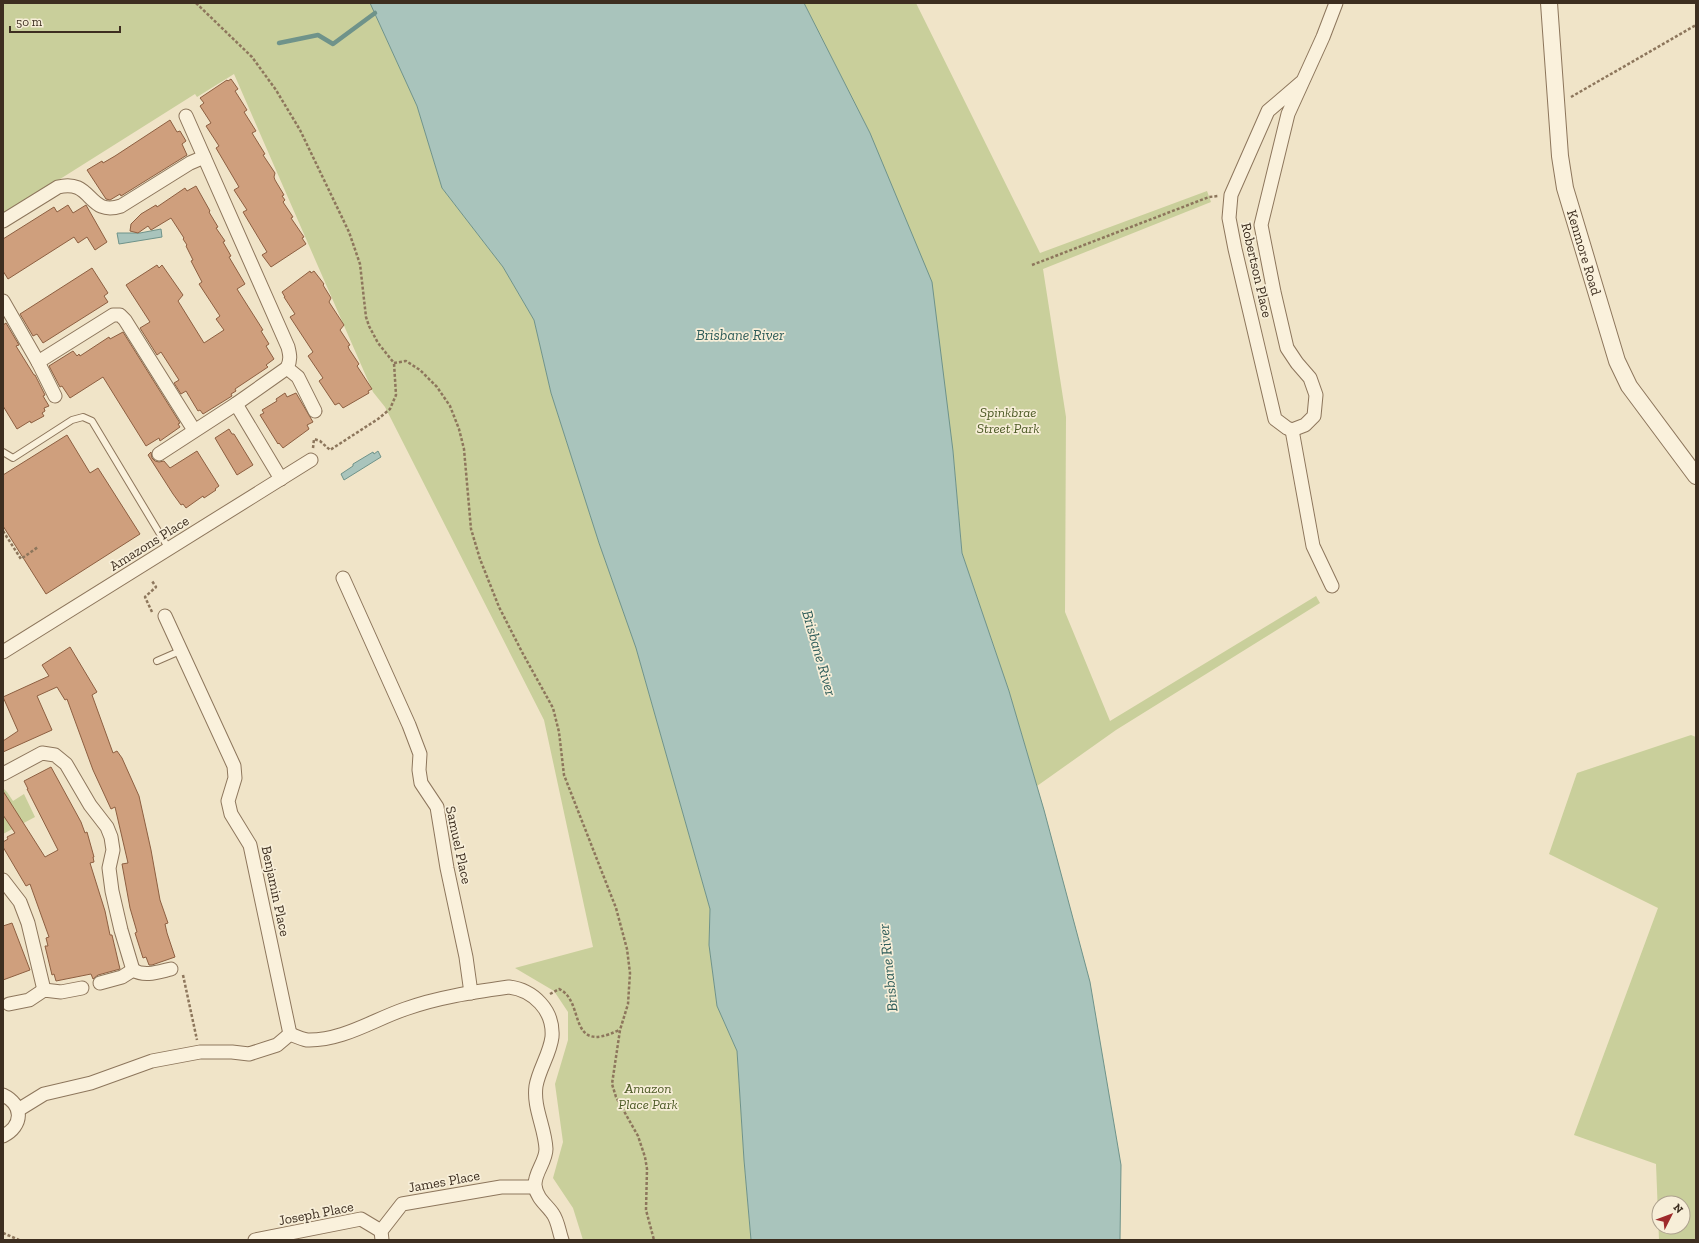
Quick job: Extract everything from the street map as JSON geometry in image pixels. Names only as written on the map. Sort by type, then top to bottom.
[{"type":"street","name":"Robertson Place","points":[[1303,81],[1268,111],[1231,194],[1229,218],[1275,419],[1292,430],[1305,425],[1314,416],[1316,395],[1310,378],[1287,348],[1277,307],[1261,225],[1288,114],[1324,37],[1336,3]]},
{"type":"street","name":"Kenmore Road","points":[[1549,3],[1560,156],[1565,188],[1617,361],[1629,386],[1696,476]]},
{"type":"street","points":[[159,454],[236,404],[287,368],[290,356],[288,347],[186,116]]},
{"type":"street","points":[[3,221],[58,187],[67,184],[82,189],[95,204],[110,209],[121,206],[190,163],[204,157]]},
{"type":"street","points":[[3,301],[38,362],[55,396]]},
{"type":"street","points":[[38,362],[113,315],[120,315],[125,320],[194,430]]},
{"type":"street","points":[[287,368],[298,377],[315,411]]},
{"type":"street","points":[[236,404],[281,479]]},
{"type":"street","points":[[1292,430],[1313,546],[1332,586]]},
{"type":"street","name":"Amazons Place","points":[[3,652],[311,460]]},
{"type":"street","name":"Samuel Place","points":[[343,578],[409,725],[420,754],[419,770],[421,783],[436,807],[466,957],[471,992]]},
{"type":"street","name":"Benjamin Place","points":[[159,615],[180,651],[234,766],[235,778],[228,801],[231,814],[250,845],[290,1034]]},
{"type":"street","points":[[3,774],[42,753],[54,755],[66,764],[90,805],[107,827],[111,837],[113,850],[109,868],[112,891],[121,930],[133,970],[140,974],[171,969]]},
{"type":"street","points":[[3,880],[20,902],[28,923],[44,990]]},
{"type":"street","points":[[100,983],[122,977],[133,970]]},
{"type":"street","points":[[18,1110],[44,1094],[91,1083],[152,1061],[200,1052],[232,1052],[249,1054],[278,1045],[290,1034],[306,1040],[324,1039],[365,1026],[405,1008],[471,992],[513,987],[526,991],[540,1001],[549,1018],[552,1036],[536,1086],[537,1108],[544,1134],[546,1150],[536,1178],[535,1187],[539,1198],[554,1215],[562,1240]]},
{"type":"street","points":[[9,1004],[29,1000],[44,990],[61,992],[82,988]]},
{"type":"street","points":[[3,1095],[10,1098],[18,1110],[18,1117],[14,1128],[3,1136]]},
{"type":"street","name":"James Place","points":[[382,1235],[402,1204],[501,1187],[535,1187]]},
{"type":"street","name":"Joseph Place","points":[[255,1240],[361,1219],[382,1235]]},
{"type":"lane","points":[[3,452],[13,458],[72,420],[83,417],[92,421],[169,549]]},
{"type":"lane","points":[[157,661],[180,651]]},
{"type":"path","points":[[196,3],[252,57],[276,90],[300,130],[349,232],[360,264],[366,317],[369,326],[374,337],[394,363],[396,395],[390,409],[378,419],[330,450],[320,441],[314,439],[311,460]]},
{"type":"path","points":[[1568,98],[1696,24]]},
{"type":"path","points":[[1032,265],[1210,197],[1231,194]]},
{"type":"path","points":[[394,363],[406,361],[420,370],[437,388],[450,406],[459,429],[464,450],[471,529],[480,559],[499,607],[553,708],[559,732],[564,775],[618,914],[630,973],[628,1004],[620,1030],[613,1075],[613,1090],[638,1136],[645,1157],[647,1168],[646,1210],[654,1240]]},
{"type":"path","points":[[3,531],[21,559],[38,547]]},
{"type":"path","points":[[152,581],[156,587],[145,596],[159,615]]},
{"type":"path","points":[[171,969],[182,968],[200,1052]]},
{"type":"path","points":[[540,1001],[559,990],[565,992],[569,998],[579,1026],[584,1032],[591,1036],[598,1037],[610,1035],[620,1030]]},
{"type":"path","points":[[3,1232],[20,1240]]},
{"type":"green space","name":"Amazon Place Park","points":[[3,3],[370,3],[417,106],[442,188],[503,267],[534,320],[551,393],[599,543],[636,648],[710,909],[709,945],[717,1006],[737,1051],[751,1240],[583,1240],[573,1208],[553,1178],[563,1142],[555,1084],[568,1040],[568,1012],[554,991],[515,968],[593,947],[544,720],[385,407],[373,392],[234,74],[197,97],[195,94],[3,215]]},
{"type":"green space","name":"Spinkbrae Street Park","points":[[804,3],[916,3],[1040,253],[1207,191],[1211,202],[1043,269],[1066,417],[1065,612],[1110,721],[1316,596],[1320,603],[1116,730],[1037,786],[1009,691],[962,553],[953,451],[870,133]]},
{"type":"green space","points":[[1691,735],[1696,737],[1696,1240],[1659,1240],[1659,1235],[1691,1235],[1691,1195],[1657,1195],[1656,1164],[1574,1135],[1658,908],[1549,854],[1577,773]]},
{"type":"green space","points":[[4,789],[13,801],[24,794],[35,817],[3,834]]},
{"type":"water","name":"Brisbane River","points":[[370,3],[804,3],[870,133],[932,282],[953,451],[962,553],[1009,691],[1044,810],[1090,982],[1121,1165],[1120,1240],[751,1240],[737,1051],[717,1006],[709,945],[710,909],[636,648],[599,543],[551,393],[534,320],[503,267],[442,188],[417,106]]},
{"type":"water","points":[[161,229],[162,237],[119,244],[117,233],[140,233]]},
{"type":"water","points":[[378,451],[381,457],[344,480],[341,474],[353,466],[353,464],[373,452],[374,454]]},
{"type":"building","points":[[231,79],[238,89],[235,91],[247,110],[244,112],[256,131],[252,133],[265,154],[263,155],[275,173],[275,180],[284,195],[282,196],[285,200],[283,202],[293,217],[291,218],[304,237],[302,238],[306,244],[271,267],[262,255],[267,252],[243,212],[247,210],[234,190],[239,187],[216,148],[219,146],[206,126],[211,123],[200,106],[204,103],[200,98],[227,80],[228,81]]},
{"type":"building","points":[[170,120],[177,132],[180,131],[186,141],[182,144],[187,155],[121,196],[120,194],[110,200],[106,199],[87,170],[102,161],[103,163],[115,156]]},
{"type":"building","points":[[196,186],[218,227],[216,228],[225,241],[223,242],[231,256],[229,257],[245,284],[237,289],[263,330],[261,331],[269,344],[266,346],[274,359],[266,365],[268,367],[235,389],[236,391],[231,394],[232,396],[203,414],[200,410],[198,411],[186,391],[181,394],[174,383],[179,380],[161,352],[157,355],[140,328],[150,322],[126,285],[157,265],[159,268],[162,265],[183,295],[178,301],[204,343],[224,330],[216,319],[220,316],[199,284],[202,282],[191,261],[193,260],[183,239],[184,238],[171,218],[151,230],[148,226],[138,233],[130,231],[131,224],[141,214],[156,205],[157,207],[185,188],[187,191]]},
{"type":"building","points":[[68,205],[73,213],[86,205],[107,242],[95,250],[87,237],[78,243],[74,237],[8,279],[3,271],[3,239],[54,207],[57,212]]},
{"type":"building","points":[[92,268],[108,293],[104,296],[108,302],[43,343],[37,334],[33,336],[20,314]]},
{"type":"building","points":[[310,271],[311,273],[314,271],[324,284],[323,285],[331,298],[329,302],[344,325],[340,330],[350,345],[348,346],[349,349],[359,364],[357,366],[372,389],[368,391],[369,393],[343,408],[339,403],[335,405],[319,381],[323,378],[308,356],[313,352],[290,317],[295,314],[282,292]]},
{"type":"building","points":[[6,323],[19,345],[16,346],[35,375],[45,395],[43,396],[49,406],[44,408],[45,411],[42,413],[44,416],[31,423],[30,421],[17,429],[3,406],[3,325]]},
{"type":"building","points":[[123,332],[180,423],[178,424],[180,427],[160,441],[159,438],[146,446],[103,377],[70,398],[62,386],[60,387],[49,366],[73,351],[77,356],[79,354],[80,356],[109,337],[110,339]]},
{"type":"building","points":[[285,393],[287,397],[296,393],[313,422],[307,425],[309,429],[283,448],[279,443],[278,444],[260,415],[264,413],[262,410],[277,401],[276,399]]},
{"type":"building","points":[[229,429],[232,434],[234,434],[253,465],[237,475],[215,438]]},
{"type":"building","points":[[67,435],[90,473],[98,468],[140,534],[46,594],[3,526],[3,475]]},
{"type":"building","points":[[197,451],[219,486],[215,489],[216,490],[204,498],[203,496],[186,508],[183,504],[181,505],[173,494],[148,455],[151,452],[152,458],[155,461],[164,461],[170,468]]},
{"type":"building","points":[[70,647],[97,692],[92,695],[113,753],[117,751],[122,758],[139,796],[160,900],[168,923],[165,924],[167,933],[175,957],[152,965],[149,965],[146,957],[143,958],[135,933],[137,932],[130,908],[122,864],[128,863],[115,807],[111,809],[93,770],[67,699],[65,700],[57,687],[37,696],[52,730],[3,752],[3,741],[18,731],[3,697],[49,676],[42,665]]},
{"type":"building","points":[[51,767],[81,822],[85,833],[87,832],[94,857],[94,862],[90,863],[105,911],[110,935],[112,935],[120,969],[98,975],[93,979],[91,974],[56,981],[54,974],[52,975],[45,946],[48,946],[46,938],[49,937],[30,884],[26,886],[3,847],[3,842],[8,839],[7,837],[15,833],[3,815],[3,791],[45,857],[58,850],[24,781]]},
{"type":"building","points":[[12,923],[30,970],[3,980],[3,926]]},
{"type":"waterway","points":[[279,43],[318,35],[333,44],[375,13]]}]
